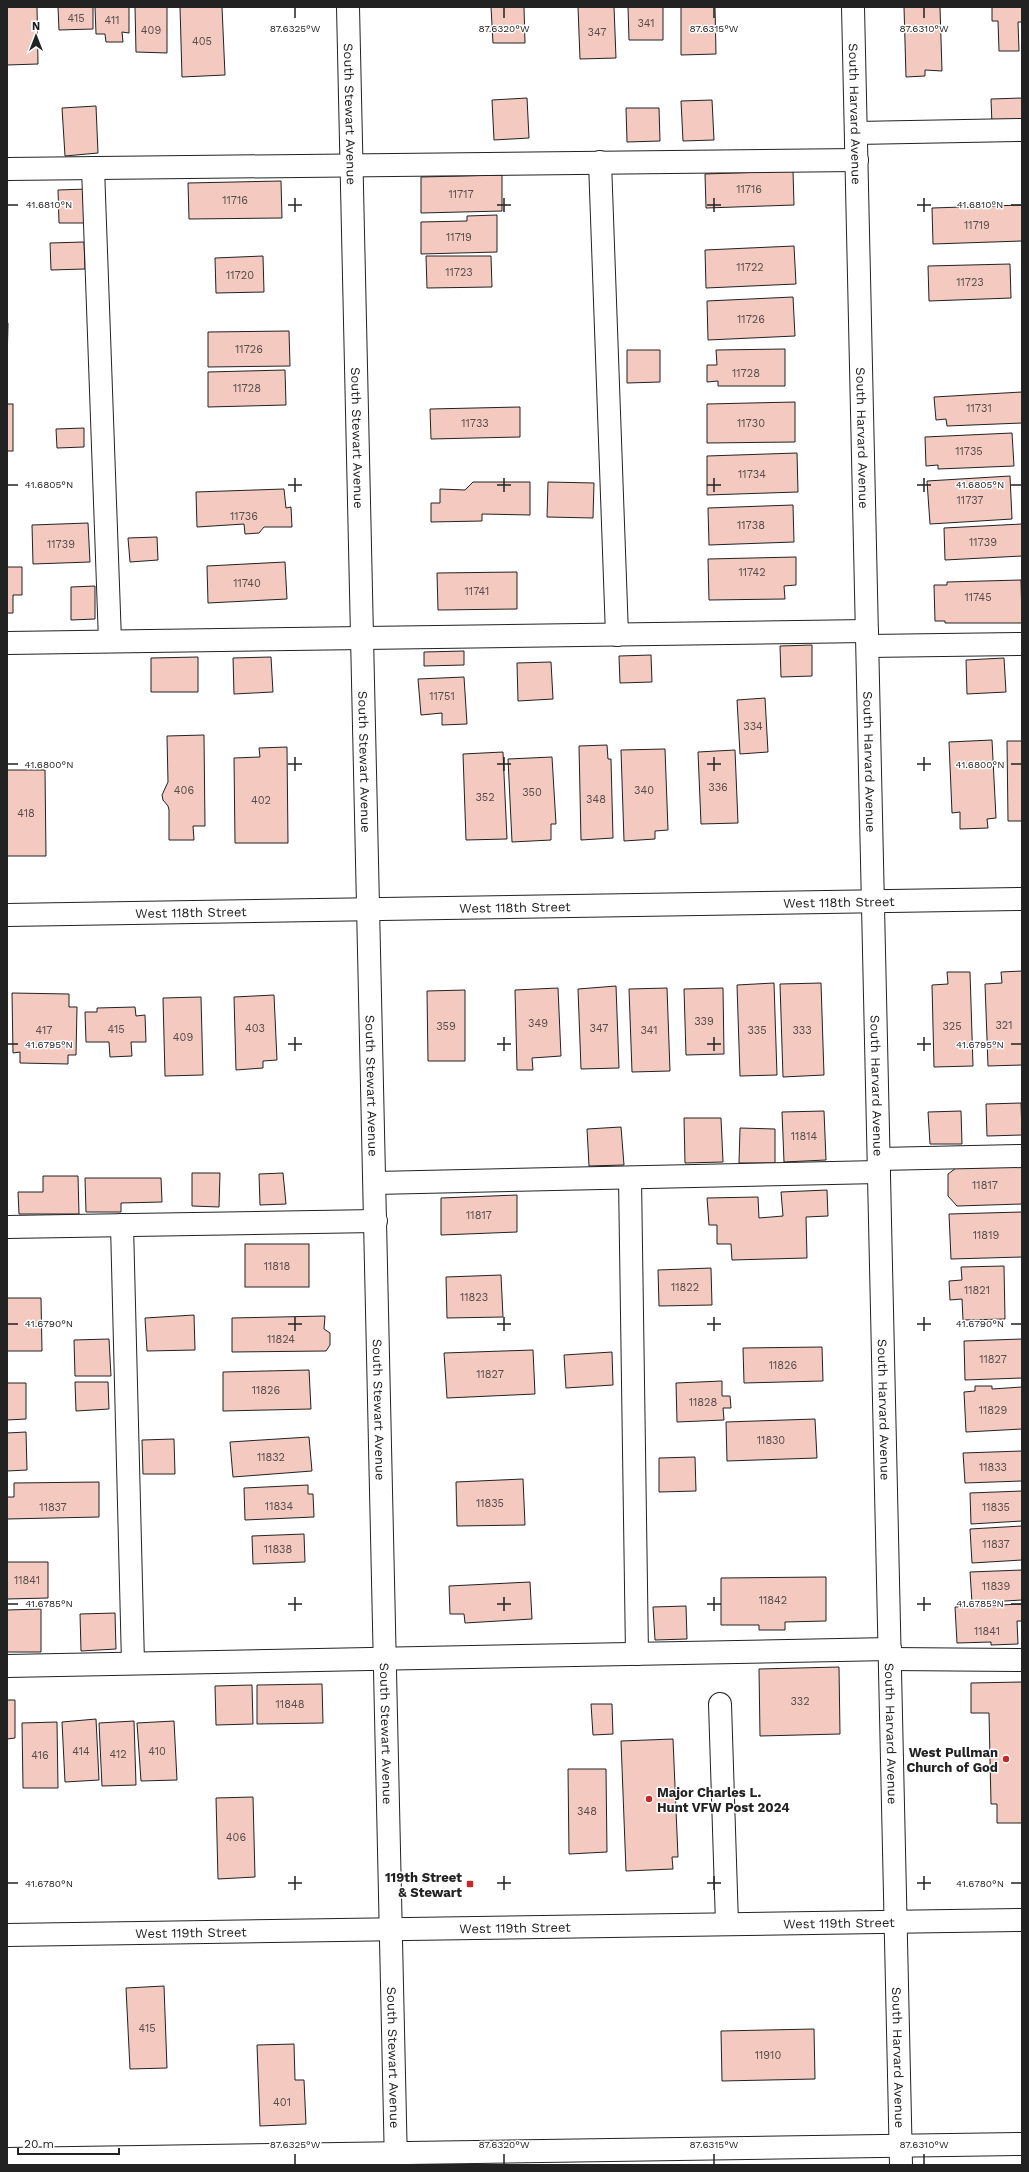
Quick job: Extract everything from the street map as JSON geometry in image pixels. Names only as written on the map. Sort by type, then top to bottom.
[{"type":"street","name":"South Stewart Avenue","points":[[348,7],[396,2159]]},
{"type":"street","name":"South Harvard Avenue","points":[[853,7],[901,2155]]},
{"type":"street","points":[[856,133],[1022,130]]},
{"type":"street","points":[[7,169],[857,160]]},
{"type":"street","points":[[600,162],[617,635]]},
{"type":"street","points":[[93,168],[110,641]]},
{"type":"street","points":[[7,643],[617,635],[867,639],[1022,644]]},
{"type":"street","name":"West 118th Street","points":[[7,915],[1022,899]]},
{"type":"street","points":[[375,1183],[630,1178],[1022,1156]]},
{"type":"street","points":[[630,1178],[637,1654]]},
{"type":"street","points":[[7,1227],[376,1221]]},
{"type":"street","points":[[122,1225],[133,1663]]},
{"type":"street","points":[[7,1666],[637,1654],[890,1654],[1022,1660]]},
{"type":"street","points":[[720,1704],[727,1924]]},
{"type":"street","name":"West 119th Street","points":[[7,1935],[1022,1920]]},
{"type":"street","points":[[7,2159],[143,2161],[901,2155],[1022,2144]]},
{"type":"building","points":[[7,7],[37,7],[38,64],[7,65]]},
{"type":"building","points":[[58,7],[93,7],[93,29],[59,30]]},
{"type":"building","points":[[95,7],[129,7],[129,33],[122,32],[123,42],[106,42],[105,34],[96,34]]},
{"type":"building","points":[[135,7],[167,7],[167,53],[136,52]]},
{"type":"building","points":[[180,7],[222,7],[225,75],[182,77]]},
{"type":"building","points":[[491,7],[524,7],[525,43],[493,43]]},
{"type":"building","points":[[578,7],[614,7],[616,58],[580,59]]},
{"type":"building","points":[[628,7],[663,7],[663,40],[629,40]]},
{"type":"building","points":[[681,7],[715,7],[716,54],[681,55]]},
{"type":"building","points":[[904,7],[940,7],[942,71],[925,70],[925,76],[906,77]]},
{"type":"building","points":[[992,7],[1022,7],[1022,22],[1018,22],[1019,51],[999,51],[998,21],[992,21]]},
{"type":"building","points":[[527,98],[529,138],[494,140],[492,100]]},
{"type":"building","points":[[1022,98],[1022,125],[992,125],[991,99]]},
{"type":"building","points":[[712,100],[714,140],[683,141],[681,101]]},
{"type":"building","points":[[96,106],[98,153],[65,156],[62,108]]},
{"type":"building","points":[[626,108],[659,108],[660,141],[627,142]]},
{"type":"building","points":[[793,171],[794,205],[706,208],[705,174]]},
{"type":"building","points":[[502,175],[502,211],[421,213],[421,177]]},
{"type":"building","points":[[281,181],[282,218],[189,219],[188,183]]},
{"type":"building","points":[[87,189],[87,223],[59,223],[58,190]]},
{"type":"building","points":[[1022,205],[1022,241],[933,244],[932,208]]},
{"type":"building","points":[[497,215],[497,252],[421,254],[421,222],[467,221],[467,216]]},
{"type":"building","points":[[84,242],[85,269],[51,270],[50,243]]},
{"type":"building","points":[[794,246],[796,284],[706,288],[705,250]]},
{"type":"building","points":[[263,256],[264,292],[216,293],[215,258]]},
{"type":"building","points":[[426,256],[491,256],[492,287],[427,288]]},
{"type":"building","points":[[1010,264],[1011,298],[929,301],[928,266]]},
{"type":"building","points":[[793,297],[795,336],[708,340],[707,301]]},
{"type":"building","points":[[7,323],[8,323],[7,364]]},
{"type":"building","points":[[289,331],[290,366],[208,367],[208,332]]},
{"type":"building","points":[[785,349],[785,386],[718,386],[718,381],[707,382],[707,365],[717,365],[716,350]]},
{"type":"building","points":[[627,350],[660,350],[660,382],[627,383]]},
{"type":"building","points":[[285,370],[286,405],[208,407],[208,372]]},
{"type":"building","points":[[1022,392],[1022,423],[947,426],[946,419],[936,420],[934,397]]},
{"type":"building","points":[[795,402],[795,442],[707,443],[707,404]]},
{"type":"building","points":[[7,404],[13,404],[13,451],[7,451]]},
{"type":"building","points":[[520,407],[520,437],[431,439],[430,409]]},
{"type":"building","points":[[84,428],[84,447],[57,448],[56,429]]},
{"type":"building","points":[[1012,433],[1014,466],[938,469],[938,465],[926,466],[925,437]]},
{"type":"building","points":[[797,453],[798,492],[707,495],[707,456]]},
{"type":"building","points":[[1010,476],[1012,519],[930,524],[927,481]]},
{"type":"building","points":[[473,482],[530,482],[530,515],[482,514],[482,521],[431,522],[431,503],[440,503],[440,489],[465,490]]},
{"type":"building","points":[[548,482],[594,483],[593,518],[547,517]]},
{"type":"building","points":[[284,489],[286,508],[291,507],[292,527],[264,527],[259,533],[245,534],[244,524],[197,527],[196,492]]},
{"type":"building","points":[[793,505],[794,542],[709,545],[708,508]]},
{"type":"building","points":[[88,523],[90,562],[33,564],[32,525]]},
{"type":"building","points":[[1022,524],[1022,556],[945,560],[944,528]]},
{"type":"building","points":[[157,537],[158,560],[130,562],[128,538]]},
{"type":"building","points":[[796,557],[796,585],[784,586],[785,599],[709,600],[708,559]]},
{"type":"building","points":[[285,562],[287,599],[208,603],[207,566]]},
{"type":"building","points":[[7,567],[22,567],[22,595],[13,595],[13,613],[7,613]]},
{"type":"building","points":[[517,572],[517,609],[438,610],[437,573]]},
{"type":"building","points":[[1021,580],[1022,623],[945,623],[945,621],[935,621],[934,585],[947,585],[947,582]]},
{"type":"building","points":[[95,586],[95,619],[71,620],[71,587]]},
{"type":"building","points":[[812,645],[812,676],[781,677],[780,646]]},
{"type":"building","points":[[464,651],[464,665],[424,666],[424,652]]},
{"type":"building","points":[[651,655],[652,682],[620,683],[619,656]]},
{"type":"building","points":[[198,657],[198,692],[151,692],[151,658]]},
{"type":"building","points":[[271,657],[273,692],[234,694],[233,658]]},
{"type":"building","points":[[1004,658],[1006,692],[967,694],[966,660]]},
{"type":"building","points":[[551,662],[553,699],[518,701],[517,663]]},
{"type":"building","points":[[464,677],[467,724],[442,725],[442,713],[421,715],[418,679]]},
{"type":"building","points":[[765,698],[768,752],[740,754],[737,700]]},
{"type":"building","points":[[204,735],[205,826],[193,826],[194,840],[169,840],[169,810],[168,806],[163,800],[162,795],[168,782],[167,736]]},
{"type":"building","points":[[992,740],[996,818],[987,819],[988,828],[960,829],[960,812],[952,813],[949,742]]},
{"type":"building","points":[[1007,741],[1022,741],[1022,821],[1008,821]]},
{"type":"building","points":[[607,745],[608,759],[611,759],[613,838],[581,840],[579,746]]},
{"type":"building","points":[[287,747],[288,843],[235,843],[234,758],[260,757],[259,748]]},
{"type":"building","points":[[665,749],[668,830],[655,831],[655,839],[624,841],[621,750]]},
{"type":"building","points":[[735,750],[738,823],[701,824],[698,752]]},
{"type":"building","points":[[503,752],[507,839],[466,840],[463,754]]},
{"type":"building","points":[[552,757],[556,824],[551,824],[551,840],[512,842],[508,759]]},
{"type":"building","points":[[7,770],[45,770],[46,856],[7,856]]},
{"type":"building","points":[[1022,971],[1022,1065],[988,1066],[985,984],[1002,983],[1001,972]]},
{"type":"building","points":[[947,972],[970,972],[973,1066],[934,1067],[932,985],[948,984]]},
{"type":"building","points":[[774,983],[777,1075],[740,1076],[737,985]]},
{"type":"building","points":[[821,983],[824,1075],[783,1077],[780,984]]},
{"type":"building","points":[[616,986],[619,1068],[581,1069],[578,989]]},
{"type":"building","points":[[558,988],[561,1056],[532,1058],[533,1070],[517,1070],[515,990]]},
{"type":"building","points":[[667,988],[670,1071],[632,1072],[629,989]]},
{"type":"building","points":[[723,988],[724,1054],[686,1055],[684,989]]},
{"type":"building","points":[[465,990],[465,1061],[428,1061],[427,991]]},
{"type":"building","points":[[12,993],[69,994],[69,1007],[77,1007],[76,1055],[68,1055],[68,1064],[20,1063],[20,1052],[13,1053]]},
{"type":"building","points":[[274,995],[277,1060],[263,1061],[263,1068],[236,1070],[234,997]]},
{"type":"building","points":[[201,997],[203,1075],[165,1076],[163,998]]},
{"type":"building","points":[[135,1007],[136,1016],[145,1015],[146,1042],[131,1042],[132,1056],[110,1057],[109,1042],[86,1042],[85,1012],[97,1012],[97,1008]]},
{"type":"building","points":[[1021,1103],[1022,1135],[987,1136],[986,1104]]},
{"type":"building","points":[[824,1111],[826,1160],[784,1162],[782,1112]]},
{"type":"building","points":[[961,1111],[962,1144],[930,1144],[928,1112]]},
{"type":"building","points":[[684,1118],[721,1118],[723,1162],[685,1163]]},
{"type":"building","points":[[621,1127],[624,1165],[589,1166],[587,1129]]},
{"type":"building","points":[[740,1128],[775,1129],[775,1163],[739,1163]]},
{"type":"building","points":[[1022,1167],[1022,1204],[957,1206],[948,1196],[948,1174],[956,1168]]},
{"type":"building","points":[[192,1173],[220,1173],[219,1207],[192,1206]]},
{"type":"building","points":[[283,1173],[286,1204],[260,1205],[259,1174]]},
{"type":"building","points":[[43,1176],[78,1176],[79,1214],[19,1214],[18,1192],[43,1192]]},
{"type":"building","points":[[85,1178],[161,1178],[162,1202],[121,1203],[121,1212],[86,1212]]},
{"type":"building","points":[[827,1190],[828,1216],[806,1217],[807,1258],[732,1260],[731,1244],[717,1244],[717,1225],[709,1225],[707,1198],[758,1197],[759,1218],[783,1216],[781,1192]]},
{"type":"building","points":[[517,1195],[517,1232],[441,1235],[441,1198]]},
{"type":"building","points":[[1022,1212],[1022,1257],[951,1259],[949,1214]]},
{"type":"building","points":[[245,1244],[309,1244],[309,1287],[245,1287]]},
{"type":"building","points":[[1004,1266],[1005,1319],[963,1320],[962,1299],[950,1300],[949,1281],[962,1280],[961,1267]]},
{"type":"building","points":[[711,1268],[712,1305],[659,1306],[658,1270]]},
{"type":"building","points":[[501,1275],[503,1317],[447,1318],[446,1277]]},
{"type":"building","points":[[7,1298],[41,1298],[42,1351],[7,1351]]},
{"type":"building","points":[[194,1315],[195,1350],[147,1351],[145,1318]]},
{"type":"building","points":[[325,1316],[324,1329],[330,1333],[330,1345],[326,1351],[232,1352],[232,1318]]},
{"type":"building","points":[[109,1339],[111,1376],[75,1376],[74,1340]]},
{"type":"building","points":[[1022,1339],[1022,1378],[965,1380],[964,1341]]},
{"type":"building","points":[[822,1347],[823,1381],[744,1383],[743,1348]]},
{"type":"building","points":[[533,1350],[535,1394],[447,1398],[444,1353]]},
{"type":"building","points":[[612,1352],[613,1385],[566,1388],[564,1355]]},
{"type":"building","points":[[309,1370],[311,1409],[223,1411],[223,1372]]},
{"type":"building","points":[[722,1381],[722,1396],[730,1396],[731,1408],[723,1408],[724,1420],[677,1422],[676,1383]]},
{"type":"building","points":[[75,1382],[108,1382],[109,1409],[76,1411]]},
{"type":"building","points":[[7,1383],[26,1383],[26,1419],[7,1420]]},
{"type":"building","points":[[975,1386],[992,1386],[992,1389],[1022,1387],[1022,1429],[966,1432],[964,1392],[975,1391]]},
{"type":"building","points":[[815,1419],[817,1458],[727,1461],[726,1422]]},
{"type":"building","points":[[26,1432],[27,1470],[7,1471],[7,1433]]},
{"type":"building","points":[[309,1437],[312,1471],[233,1477],[230,1442]]},
{"type":"building","points":[[174,1439],[175,1474],[143,1474],[142,1440]]},
{"type":"building","points":[[1022,1451],[1022,1481],[965,1483],[963,1453]]},
{"type":"building","points":[[695,1457],[696,1491],[659,1492],[659,1458]]},
{"type":"building","points":[[523,1479],[525,1525],[457,1526],[456,1482]]},
{"type":"building","points":[[99,1482],[99,1517],[7,1519],[7,1497],[14,1497],[14,1483]]},
{"type":"building","points":[[308,1485],[308,1494],[313,1494],[314,1517],[245,1520],[244,1488]]},
{"type":"building","points":[[1022,1491],[1022,1521],[971,1524],[970,1493]]},
{"type":"building","points":[[1022,1526],[1022,1560],[972,1563],[970,1529]]},
{"type":"building","points":[[304,1534],[305,1562],[253,1564],[252,1536]]},
{"type":"building","points":[[7,1562],[48,1562],[48,1598],[7,1599]]},
{"type":"building","points":[[1022,1570],[1022,1600],[972,1603],[970,1572]]},
{"type":"building","points":[[826,1577],[826,1621],[785,1622],[785,1630],[759,1630],[759,1625],[721,1625],[721,1578]]},
{"type":"building","points":[[530,1582],[532,1619],[465,1623],[464,1614],[450,1614],[449,1586]]},
{"type":"building","points":[[1022,1604],[1022,1621],[1017,1621],[1018,1644],[991,1645],[991,1642],[957,1643],[955,1607]]},
{"type":"building","points":[[686,1606],[687,1639],[655,1640],[653,1607]]},
{"type":"building","points":[[41,1609],[41,1652],[7,1652],[7,1610]]},
{"type":"building","points":[[115,1613],[116,1649],[81,1651],[80,1614]]},
{"type":"building","points":[[839,1667],[840,1734],[760,1736],[759,1669]]},
{"type":"building","name":"West Pullman Church of God","points":[[1022,1682],[1022,1823],[997,1823],[997,1804],[991,1804],[989,1713],[971,1713],[971,1683]]},
{"type":"building","points":[[322,1684],[323,1723],[257,1724],[257,1685]]},
{"type":"building","points":[[252,1685],[253,1724],[216,1725],[215,1686]]},
{"type":"building","points":[[7,1700],[15,1700],[15,1738],[7,1739]]},
{"type":"building","points":[[591,1704],[612,1704],[613,1734],[593,1735]]},
{"type":"building","points":[[96,1719],[99,1780],[65,1782],[62,1722]]},
{"type":"building","points":[[134,1721],[136,1785],[102,1786],[99,1723]]},
{"type":"building","points":[[174,1721],[177,1780],[141,1781],[137,1723]]},
{"type":"building","points":[[57,1722],[58,1788],[23,1788],[22,1723]]},
{"type":"building","name":"Major Charles L. Hunt VFW Post 2024","points":[[673,1739],[678,1857],[672,1857],[673,1869],[626,1871],[621,1741]]},
{"type":"building","points":[[568,1769],[606,1769],[607,1852],[569,1854]]},
{"type":"building","points":[[253,1797],[255,1877],[218,1879],[216,1798]]},
{"type":"building","points":[[164,1986],[167,2068],[130,2069],[126,1988]]},
{"type":"building","points":[[814,2029],[815,2079],[722,2081],[721,2031]]},
{"type":"building","points":[[294,2044],[295,2080],[304,2080],[306,2124],[260,2126],[257,2045]]},
{"type":"place","name":"West Pullman Church of God","points":[[1006,1759]]},
{"type":"place","name":"Major Charles L. Hunt VFW Post 2024","points":[[649,1799]]},
{"type":"place","name":"119th Street & Stewart","points":[[470,1884]]}]
